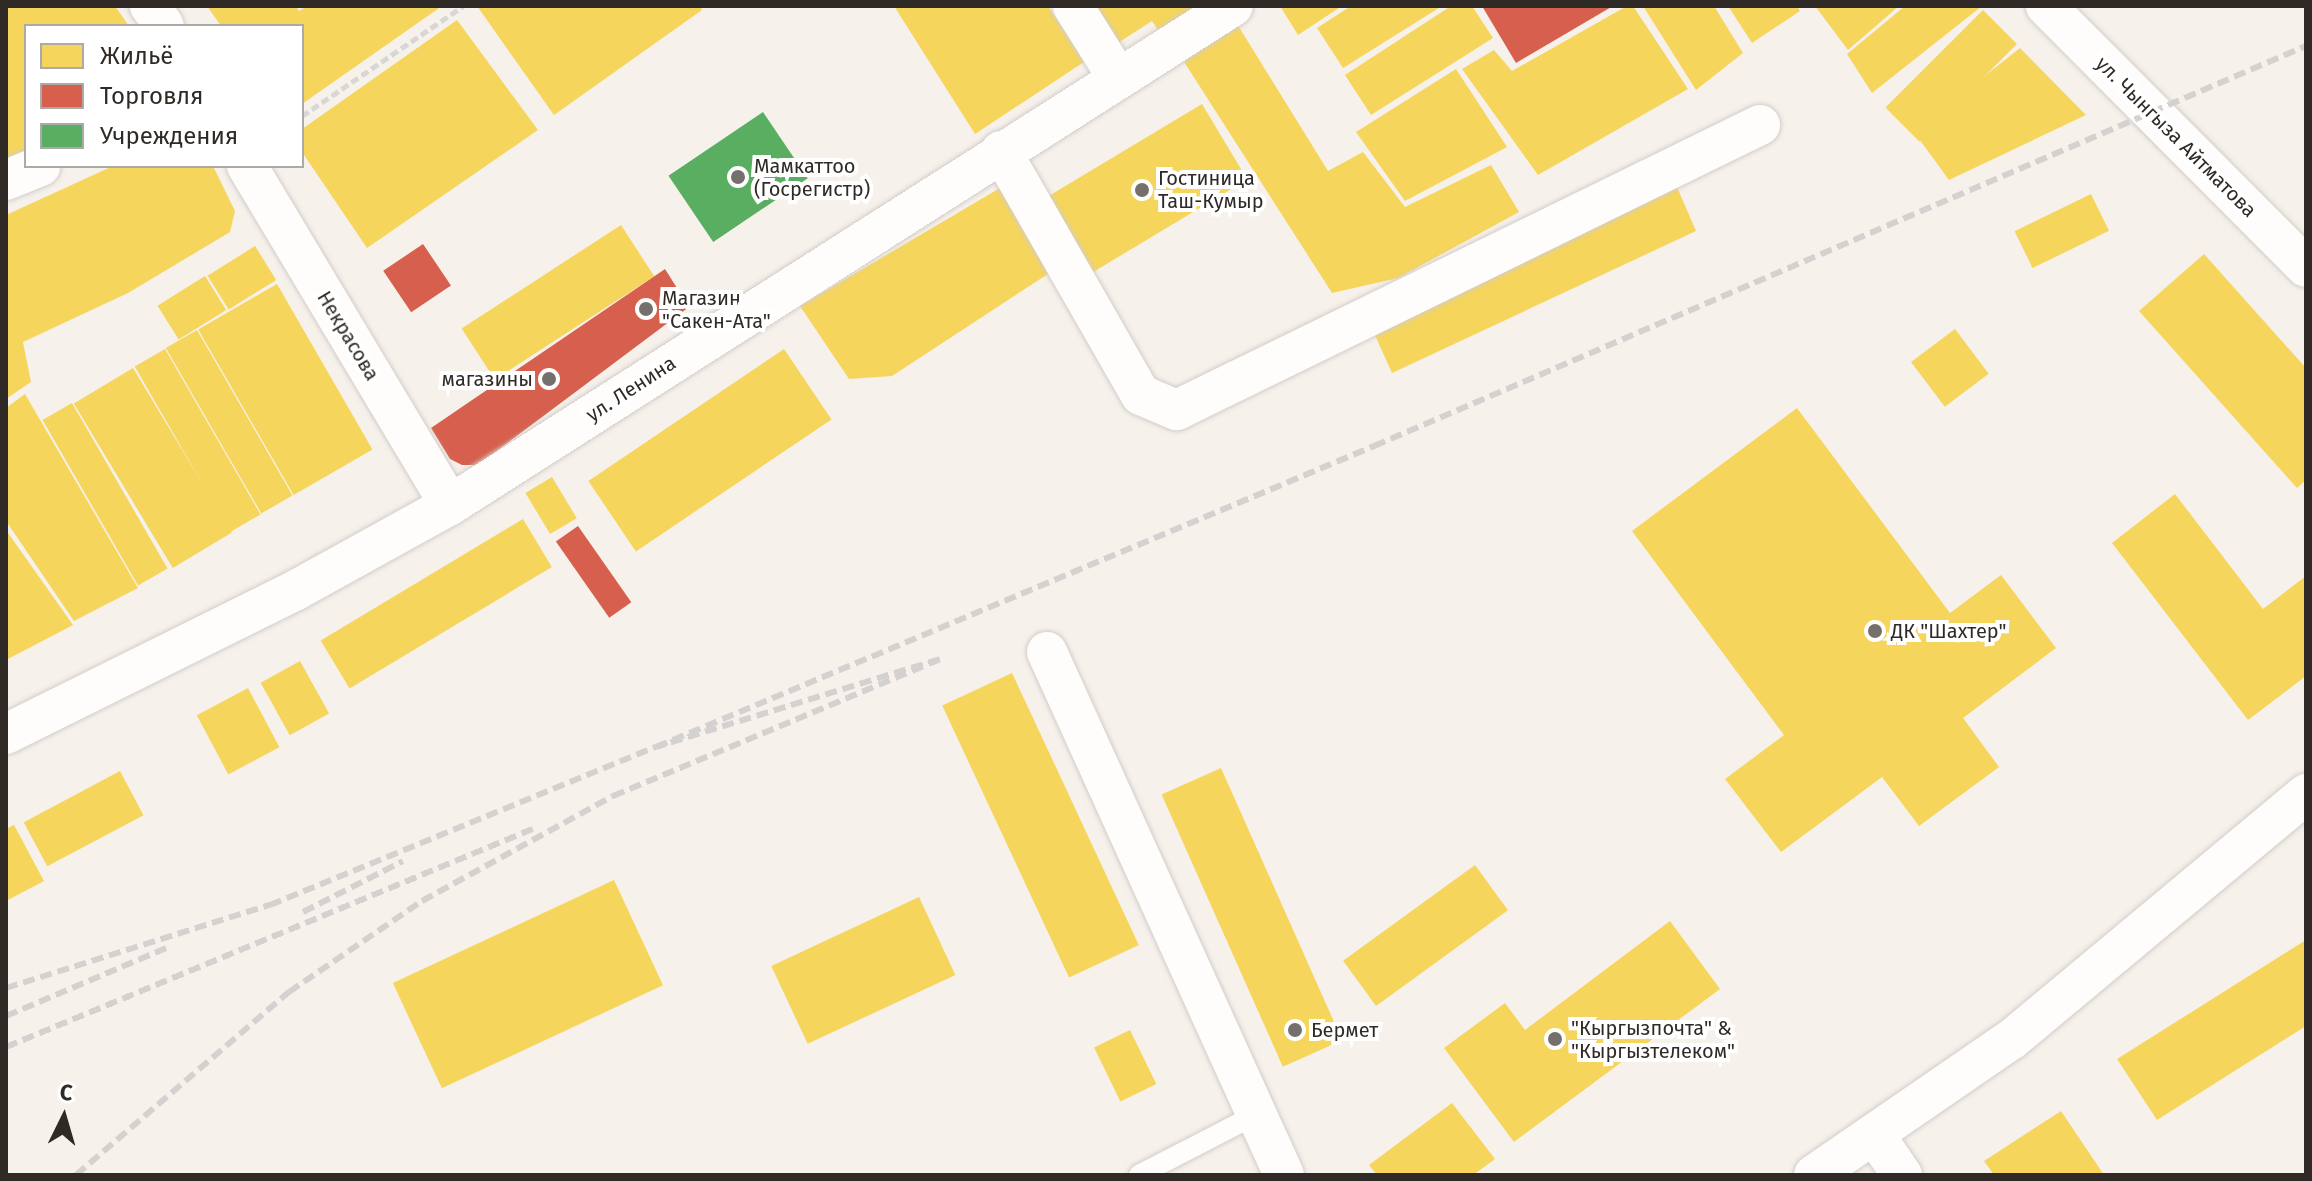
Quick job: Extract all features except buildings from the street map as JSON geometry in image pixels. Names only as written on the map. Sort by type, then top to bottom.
[{"type":"street","points":[[150,6],[163,24]]},
{"type":"street","points":[[1073,6],[1118,78]]},
{"type":"street","name":"ул. Ленина","points":[[6,734],[296,590],[450,505],[1001,151],[1233,6]]},
{"type":"street","name":"ул. Чынгыза Айтматова","points":[[2046,6],[2306,267]]},
{"type":"street","points":[[1001,151],[1141,395],[1177,410],[1760,125]]},
{"type":"street","points":[[6,180],[35,168]]},
{"type":"street","name":"Некрасова","points":[[248,168],[450,505]]},
{"type":"street","points":[[1047,652],[1284,1175]]},
{"type":"street","points":[[1814,1175],[2012,1039],[2306,794]]},
{"type":"street","points":[[1874,1134],[1902,1175]]},
{"type":"lane","points":[[1139,1175],[1257,1114]]},
{"type":"path","points":[[304,115],[463,6]]},
{"type":"railway","points":[[76,1175],[289,992],[422,901],[613,796],[940,659],[656,747],[1374,446],[2306,46]]},
{"type":"railway","points":[[6,988],[270,905],[656,747]]},
{"type":"railway","points":[[6,1047],[535,828]]},
{"type":"railway","points":[[303,912],[403,861]]},
{"type":"railway","points":[[6,1016],[166,948]]},
{"type":"place","name":"Мамкаттоо (Госрегистр)","points":[[738,177]]},
{"type":"place","name":"Гостиница Таш-Кумыр","points":[[1142,190]]},
{"type":"place","name":"Магазин \"Сакен-Ата\"","points":[[646,309]]},
{"type":"place","name":"магазины","points":[[549,379]]},
{"type":"place","name":"ДК \"Шахтер\"","points":[[1875,631]]},
{"type":"place","name":"Бермет","points":[[1295,1030]]},
{"type":"place","name":"\"Кыргызпочта\" & \"Кыргызтелеком\"","points":[[1555,1039]]}]
